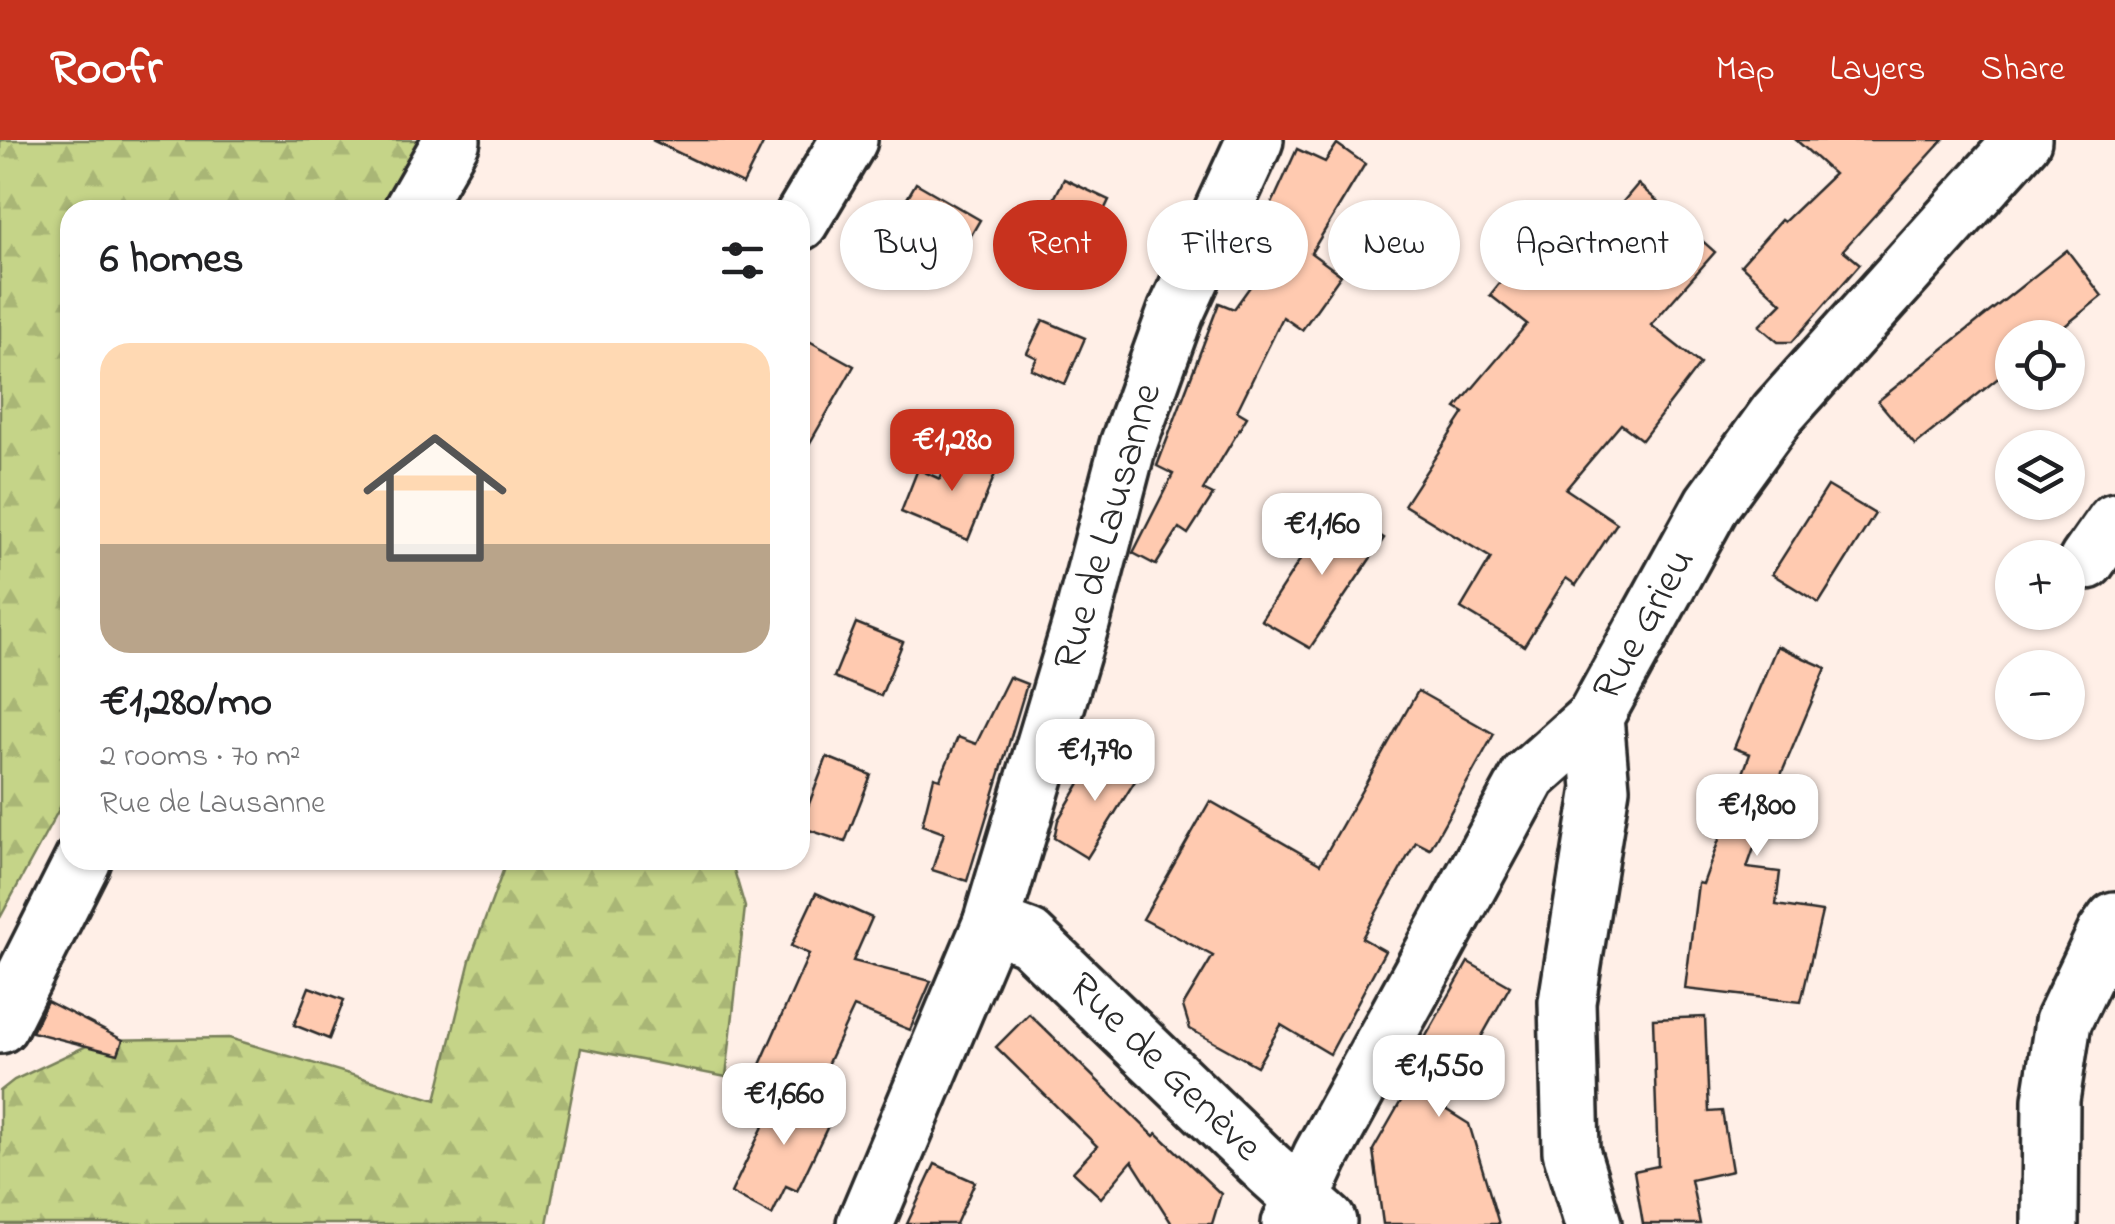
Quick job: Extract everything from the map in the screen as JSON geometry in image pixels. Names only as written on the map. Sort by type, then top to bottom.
[{"type":"street","points":[[418,200],[452,140]]},
{"type":"street","points":[[810,205],[849,140]]},
{"type":"street","name":"Rue de Lausanne","points":[[865,1224],[991,924],[1082,620],[1128,445],[1176,312],[1255,140]]},
{"type":"street","name":"Rue Grieu","points":[[1593,1224],[1572,1151],[1566,1002],[1601,788],[1595,718],[1712,504],[1778,413],[2023,140]]},
{"type":"street","points":[[1308,1215],[1321,1156],[1529,776],[1595,718]]},
{"type":"street","points":[[0,1025],[78,870]]},
{"type":"street","points":[[2050,1224],[2051,1100],[2063,1022],[2115,920]]},
{"type":"street","name":"Rue de Genève","points":[[991,924],[1029,938],[1268,1169],[1308,1215]]},
{"type":"green space","points":[[0,140],[419,140],[388,200],[60,200],[60,807],[0,918]]},
{"type":"green space","points":[[503,870],[734,870],[745,907],[726,1077],[581,1048],[547,1224],[0,1224],[0,1091],[14,1080],[99,1040],[229,1038],[436,1100],[470,960]]},
{"type":"building","points":[[652,140],[765,140],[743,184]]},
{"type":"building","points":[[1796,140],[1943,140],[1843,250],[1860,264],[1792,342],[1778,342],[1759,326],[1782,303],[1741,265],[1781,220],[1784,222],[1834,174]]},
{"type":"building","points":[[1337,144],[1365,164],[1343,200],[1328,200],[1328,225],[1311,253],[1328,265],[1330,290],[1302,330],[1283,317],[1237,411],[1247,417],[1203,490],[1213,495],[1188,534],[1179,528],[1156,565],[1133,553],[1173,474],[1157,466],[1219,303],[1234,309],[1248,290],[1308,290],[1308,200],[1274,200],[1297,149],[1325,162]]},
{"type":"building","points":[[1064,179],[1109,200],[1054,200]]},
{"type":"building","points":[[916,183],[945,200],[906,200]]},
{"type":"building","points":[[1638,184],[1656,200],[1624,200]]},
{"type":"building","points":[[1704,242],[1715,252],[1704,265]]},
{"type":"building","points":[[2067,250],[2102,296],[2072,320],[1995,320],[1995,381],[1915,445],[1878,401]]},
{"type":"building","points":[[1494,290],[1682,290],[1651,325],[1700,364],[1642,440],[1621,424],[1566,489],[1617,523],[1576,585],[1566,578],[1524,646],[1461,608],[1491,558],[1404,505],[1464,413],[1456,408],[1527,324],[1490,295]]},
{"type":"building","points":[[1043,320],[1085,338],[1065,384],[1031,369],[1037,358],[1027,353]]},
{"type":"building","points":[[810,342],[854,366],[810,443]]},
{"type":"building","points":[[953,448],[998,467],[968,540],[901,512],[918,469],[940,479]]},
{"type":"building","points":[[1828,486],[1875,514],[1819,603],[1772,574]]},
{"type":"building","points":[[1337,508],[1384,538],[1310,648],[1261,620]]},
{"type":"building","points":[[856,623],[903,642],[881,696],[834,677]]},
{"type":"building","points":[[1777,646],[1826,668],[1773,794],[1747,868],[1780,872],[1776,905],[1822,912],[1801,1002],[1685,989],[1698,883],[1703,884],[1750,754],[1734,748]]},
{"type":"building","points":[[1009,677],[1027,684],[967,881],[932,870],[944,833],[922,825],[934,777],[940,779],[958,737],[976,744]]},
{"type":"building","points":[[1418,691],[1494,734],[1430,849],[1416,842],[1362,938],[1385,951],[1330,1054],[1281,1025],[1257,1066],[1190,1029],[1183,1006],[1213,956],[1143,919],[1210,801],[1320,864]]},
{"type":"building","points":[[1099,751],[1140,773],[1087,858],[1054,838],[1058,820]]},
{"type":"building","points":[[827,757],[871,775],[845,842],[810,830],[810,801]]},
{"type":"building","points":[[816,893],[872,918],[853,961],[931,981],[910,1030],[854,1007],[814,1093],[759,1067],[809,954],[791,946]]},
{"type":"building","points":[[1468,962],[1510,986],[1442,1107],[1469,1124],[1499,1224],[1383,1224],[1373,1150],[1409,1087],[1400,1082]]},
{"type":"building","points":[[309,987],[344,1000],[329,1039],[294,1025]]},
{"type":"building","points":[[47,1001],[123,1040],[118,1054],[32,1032]]},
{"type":"building","points":[[1029,1014],[1154,1136],[1157,1133],[1221,1194],[1212,1224],[1172,1224],[1132,1161],[1101,1198],[1073,1172],[1097,1146],[996,1047]]},
{"type":"building","points":[[1705,1017],[1709,1112],[1722,1111],[1732,1171],[1691,1180],[1700,1224],[1643,1224],[1634,1171],[1658,1166],[1653,1019]]},
{"type":"building","points":[[784,1083],[837,1107],[797,1191],[786,1186],[772,1215],[731,1193]]},
{"type":"building","points":[[935,1164],[975,1182],[956,1224],[907,1224]]}]
